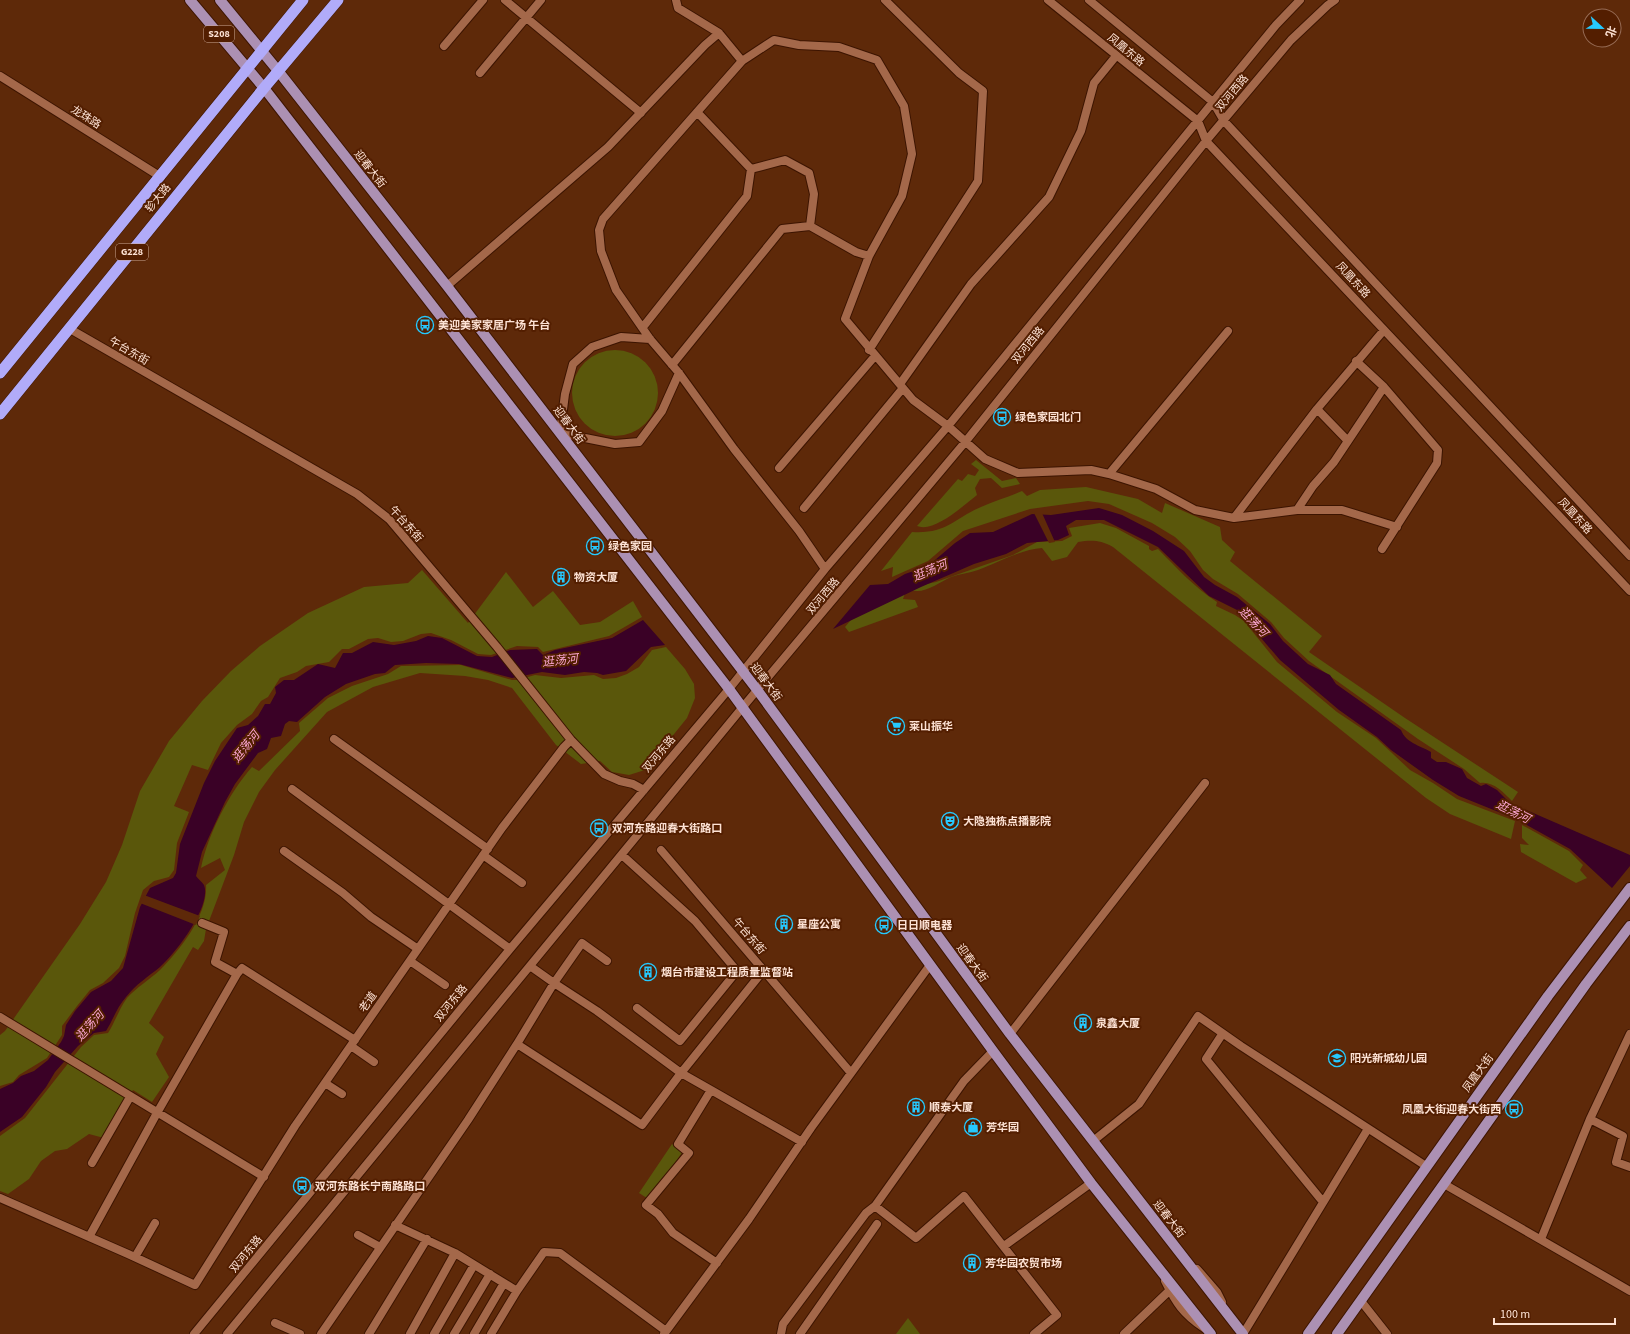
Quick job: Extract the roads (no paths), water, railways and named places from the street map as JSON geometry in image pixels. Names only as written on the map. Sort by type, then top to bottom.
[{"type":"highway","name":"轸大路","points":[[0,373],[161,177],[247,68],[304,0]]},
{"type":"highway","name":"轸大路","points":[[0,414],[264,88],[338,0]]},
{"type":"main road","name":"S208","points":[[190,0],[247,68]]},
{"type":"main road","name":"S208","points":[[220,0],[262,51]]},
{"type":"main road","name":"迎春大街","points":[[262,51],[447,286],[742,670],[1010,1034],[1243,1334]]},
{"type":"main road","points":[[247,68],[729,689],[1091,1183],[1209,1332]]},
{"type":"main road","name":"凤凰大街","points":[[1308,1334],[1548,996],[1630,888]]},
{"type":"main road","points":[[1337,1334],[1586,984],[1630,926]]},
{"type":"street","points":[[444,46],[483,0]]},
{"type":"street","points":[[505,0],[641,113]]},
{"type":"street","points":[[480,73],[541,0]]},
{"type":"street","points":[[676,0],[678,8],[720,33],[742,61]]},
{"type":"street","points":[[870,350],[978,181],[983,91],[959,73],[885,0]]},
{"type":"street","name":"凤凰东路","points":[[1048,0],[1198,121],[1206,141],[1630,591]]},
{"type":"street","name":"凤凰东路","points":[[1090,0],[1213,102],[1224,121],[1630,556]]},
{"type":"street","name":"双河西路","points":[[729,689],[742,670],[825,569],[948,426],[1276,25],[1300,0]]},
{"type":"street","name":"双河西路","points":[[742,708],[758,691],[966,441],[1206,141],[1291,40],[1328,4],[1335,0]]},
{"type":"street","points":[[447,286],[608,147],[705,45],[720,33]]},
{"type":"street","points":[[825,569],[799,531],[734,449],[680,373],[650,339],[644,327],[616,290],[601,251],[599,230],[603,219],[742,61],[774,40],[800,45],[839,47],[877,60],[904,106],[912,154],[902,196],[869,256],[845,319],[913,400],[948,426],[985,459],[1018,473],[1085,470],[1109,474],[1156,489],[1195,510],[1234,518],[1297,510],[1342,510],[1397,527]]},
{"type":"street","points":[[804,508],[901,386],[972,284],[1049,197],[1081,131],[1094,83],[1116,56]]},
{"type":"street","name":"龙珠路","points":[[0,76],[161,177]]},
{"type":"street","points":[[697,112],[751,169]]},
{"type":"street","points":[[751,169],[785,160],[808,173],[814,194],[810,226]]},
{"type":"street","points":[[644,327],[746,196],[751,169]]},
{"type":"street","points":[[672,365],[782,229],[810,226],[856,252],[869,256]]},
{"type":"street","name":"午台东街","points":[[70,329],[357,494],[389,519],[497,647],[571,740],[604,774],[620,781],[633,784],[644,790]]},
{"type":"street","points":[[1234,518],[1317,409],[1356,361],[1384,330]]},
{"type":"street","points":[[1109,474],[1228,331]]},
{"type":"street","points":[[650,339],[621,337],[592,347],[573,364],[565,394],[560,432],[615,444],[639,442],[662,411],[680,373]]},
{"type":"street","points":[[779,468],[875,356]]},
{"type":"street","points":[[1356,361],[1384,387],[1438,450],[1437,463],[1382,549]]},
{"type":"street","points":[[1297,510],[1313,486],[1334,462],[1347,440],[1384,387]]},
{"type":"street","points":[[1317,409],[1347,440]]},
{"type":"street","name":"双河东路","points":[[194,1334],[510,949],[729,689]]},
{"type":"street","points":[[227,1334],[742,708]]},
{"type":"street","points":[[334,740],[486,852],[522,883]]},
{"type":"street","name":"老道","points":[[136,1257],[195,1285],[264,1177],[353,1043],[486,852],[559,753],[571,740]]},
{"type":"street","points":[[1010,1034],[1205,783]]},
{"type":"street","points":[[292,789],[510,949]]},
{"type":"street","name":"午台东街","points":[[661,850],[851,1073]]},
{"type":"street","points":[[284,851],[343,893],[371,917],[418,949]]},
{"type":"street","points":[[622,855],[695,921],[737,971],[680,1041],[637,1008]]},
{"type":"street","points":[[202,923],[224,932],[215,962],[237,974]]},
{"type":"street","points":[[321,1334],[468,1120],[554,983],[582,943],[607,962]]},
{"type":"street","points":[[410,961],[445,985]]},
{"type":"street","points":[[491,1334],[517,1291],[544,1252],[560,1253],[665,1332],[749,1220],[802,1142],[930,965]]},
{"type":"street","points":[[530,966],[597,1011],[681,1073],[802,1142]]},
{"type":"street","points":[[89,1237],[157,1112],[237,974],[242,968],[353,1043],[374,1062]]},
{"type":"street","points":[[517,1044],[642,1126],[681,1073],[759,976]]},
{"type":"street","points":[[1093,1141],[1139,1104],[1198,1016],[1241,1046],[1426,1166]]},
{"type":"street","points":[[0,1017],[264,1177]]},
{"type":"street","points":[[1541,1240],[1590,1119],[1630,1034]]},
{"type":"street","points":[[1221,1036],[1206,1059],[1323,1202]]},
{"type":"street","points":[[781,1334],[783,1324],[866,1213],[875,1206],[964,1080],[993,1051]]},
{"type":"street","points":[[325,1084],[342,1094]]},
{"type":"street","points":[[711,1090],[678,1144],[689,1153],[646,1205],[658,1214],[673,1233],[717,1263]]},
{"type":"street","points":[[92,1163],[130,1097]]},
{"type":"street","points":[[1590,1119],[1623,1136],[1616,1162],[1630,1167]]},
{"type":"street","points":[[1243,1334],[1366,1132]]},
{"type":"street","points":[[1004,1246],[1091,1183]]},
{"type":"street","points":[[1444,1184],[1630,1291]]},
{"type":"street","points":[[875,1206],[916,1238],[964,1196],[1057,1315],[1034,1334]]},
{"type":"street","points":[[0,1198],[136,1257],[155,1223]]},
{"type":"street","points":[[800,1334],[877,1224]]},
{"type":"street","points":[[395,1225],[455,1253],[517,1291]]},
{"type":"street","points":[[358,1235],[380,1247]]},
{"type":"street","points":[[368,1334],[427,1239]]},
{"type":"street","points":[[410,1334],[455,1253]]},
{"type":"street","points":[[434,1334],[474,1265]]},
{"type":"street","points":[[1161,1273],[1175,1302],[1188,1317],[1209,1332]]},
{"type":"street","points":[[454,1334],[490,1274]]},
{"type":"street","points":[[474,1334],[504,1283]]},
{"type":"street","points":[[1124,1334],[1170,1290]]},
{"type":"street","points":[[1361,1301],[1387,1334]]},
{"type":"street","points":[[275,1323],[300,1334]]},
{"type":"water","name":"逛荡河","points":[[1099,508],[1122,515],[1153,531],[1184,551],[1204,577],[1237,597],[1270,624],[1283,641],[1308,664],[1330,675],[1336,684],[1401,730],[1406,738],[1431,752],[1431,758],[1437,762],[1446,762],[1462,769],[1467,778],[1481,786],[1486,784],[1497,790],[1510,803],[1630,855],[1630,866],[1612,888],[1570,849],[1516,819],[1459,796],[1433,780],[1339,710],[1280,660],[1237,610],[1209,596],[1158,547],[1104,520],[1076,520],[1066,526],[1069,535],[1058,540],[1027,543],[1006,554],[974,564],[921,587],[833,629],[870,585],[888,584],[905,574],[928,566],[955,543],[970,533],[993,532],[1032,514],[1051,515]]},
{"type":"water","name":"逛荡河","points":[[643,620],[665,645],[651,647],[626,671],[603,675],[584,672],[565,675],[542,672],[512,678],[459,664],[426,663],[395,665],[385,673],[375,674],[346,684],[325,697],[297,722],[289,721],[285,724],[281,736],[271,738],[267,749],[258,753],[235,784],[202,852],[196,876],[204,885],[205,894],[203,905],[191,929],[167,960],[138,985],[123,1001],[106,1031],[94,1033],[78,1046],[55,1072],[46,1087],[22,1117],[0,1132],[0,1089],[13,1083],[21,1076],[34,1071],[48,1060],[61,1042],[66,1025],[75,1011],[91,992],[111,981],[123,968],[140,907],[150,888],[173,878],[176,873],[180,844],[204,783],[215,761],[237,728],[248,725],[258,716],[265,704],[270,704],[276,693],[275,687],[284,680],[294,680],[318,664],[335,668],[343,653],[352,653],[373,642],[394,645],[416,641],[428,636],[442,638],[477,656],[492,657],[510,650],[537,649],[543,655],[555,650],[612,638]]},
{"type":"place","name":"美迎美家家居广场 午台","points":[[425,325]]},
{"type":"place","name":"绿色家园北门","points":[[1002,417]]},
{"type":"place","name":"绿色家园","points":[[595,546]]},
{"type":"place","name":"物资大厦","points":[[561,577]]},
{"type":"place","name":"莱山振华","points":[[896,726]]},
{"type":"place","name":"大隐独栋点播影院","points":[[950,821]]},
{"type":"place","name":"双河东路迎春大街路口","points":[[599,828]]},
{"type":"place","name":"星座公寓","points":[[784,924]]},
{"type":"place","name":"日日顺电器","points":[[884,925]]},
{"type":"place","name":"烟台市建设工程质量监督站","points":[[648,972]]},
{"type":"place","name":"泉鑫大厦","points":[[1083,1023]]},
{"type":"place","name":"阳光新城幼儿园","points":[[1337,1058]]},
{"type":"place","name":"顺泰大厦","points":[[916,1107]]},
{"type":"place","name":"凤凰大街迎春大街西","points":[[1514,1109]]},
{"type":"place","name":"芳华园","points":[[973,1127]]},
{"type":"place","name":"双河东路长宁南路路口","points":[[302,1186]]},
{"type":"place","name":"芳华园农贸市场","points":[[972,1263]]}]
